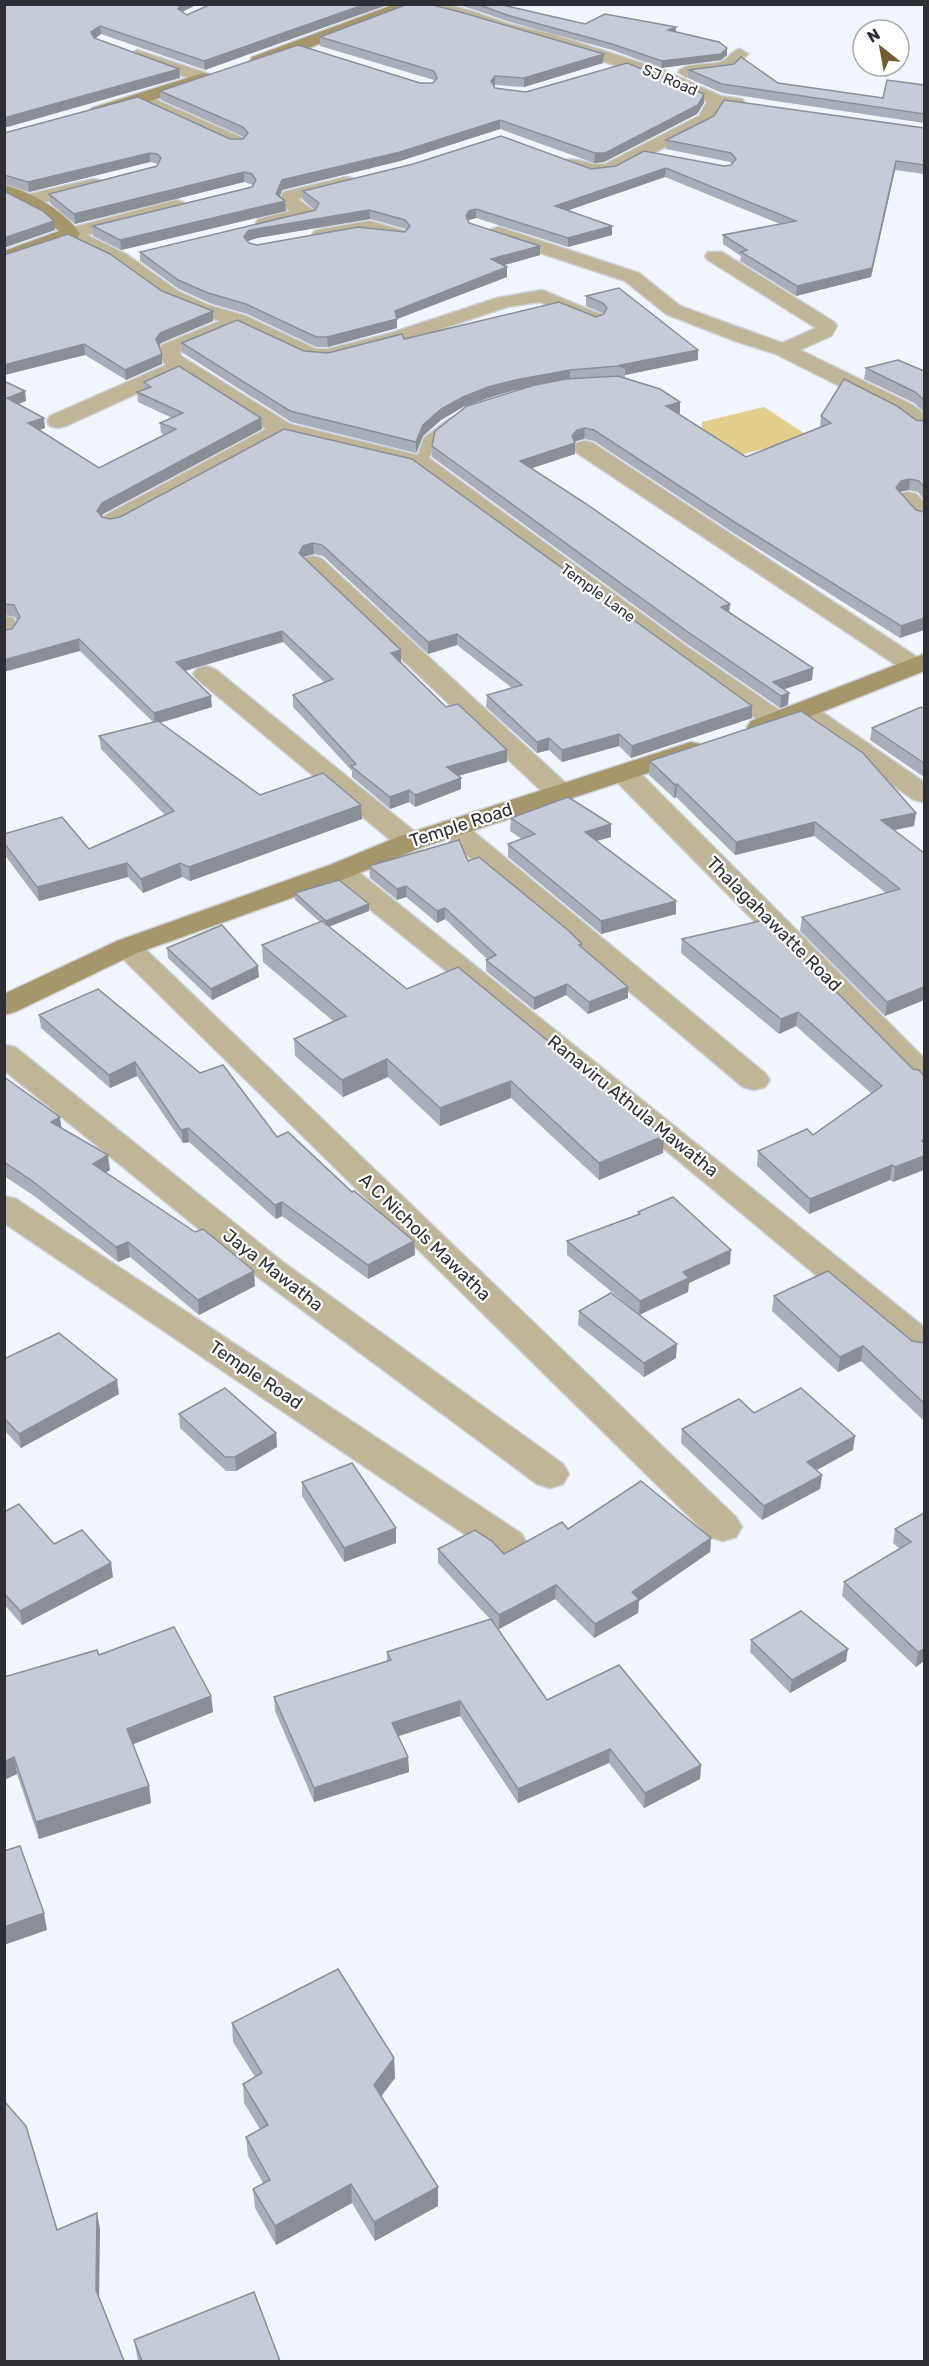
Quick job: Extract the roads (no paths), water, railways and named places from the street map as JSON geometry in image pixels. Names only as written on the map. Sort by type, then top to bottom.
[{"type":"street","points":[[247,64],[300,47],[411,4]]},
{"type":"street","name":"SJ Road","points":[[420,4],[546,37],[628,63],[717,100],[751,105]]},
{"type":"street","points":[[300,47],[321,53]]},
{"type":"street","points":[[79,117],[143,99],[209,76],[123,49]]},
{"type":"street","points":[[660,75],[727,66],[740,54]]},
{"type":"street","points":[[605,70],[628,63]]},
{"type":"street","points":[[143,99],[237,142]]},
{"type":"street","points":[[552,156],[592,171],[609,169],[706,119],[717,100]]},
{"type":"street","points":[[643,153],[666,157]]},
{"type":"street","points":[[252,226],[308,213],[288,202],[290,196],[364,177]]},
{"type":"street","points":[[25,201],[105,180]]},
{"type":"street","points":[[4,190],[68,227],[70,234],[119,258],[171,295],[201,309],[239,320],[312,355],[328,356],[398,337],[504,302],[542,296],[595,319]]},
{"type":"street","points":[[4,258],[109,222],[199,201]]},
{"type":"street","points":[[477,226],[632,277],[673,310],[742,338],[783,350],[905,410],[924,424]]},
{"type":"street","points":[[299,238],[370,227],[398,235]]},
{"type":"street","points":[[119,258],[141,253]]},
{"type":"street","points":[[715,255],[827,326],[824,332],[783,350]]},
{"type":"street","points":[[141,273],[163,267]]},
{"type":"street","points":[[239,320],[169,349],[171,359],[282,429],[307,437],[421,463]]},
{"type":"street","points":[[58,421],[180,366]]},
{"type":"street","points":[[112,521],[282,429]]},
{"type":"street","points":[[585,448],[919,664]]},
{"type":"street","name":"Temple Lane","points":[[421,463],[677,651],[777,721]]},
{"type":"street","points":[[908,499],[924,515]]},
{"type":"street","points":[[313,563],[560,793]]},
{"type":"street","points":[[4,623],[7,627],[4,633]]},
{"type":"street","name":"Temple Road","points":[[4,1006],[126,947],[340,871],[410,842],[777,721],[919,664]]},
{"type":"street","points":[[206,674],[410,842]]},
{"type":"street","points":[[803,711],[924,794]]},
{"type":"street","name":"Thalagahawatte Road","points":[[624,773],[924,1075]]},
{"type":"street","points":[[452,828],[754,1080]]},
{"type":"street","name":"Ranaviru Athula Mawatha","points":[[340,871],[600,1079],[924,1345]]},
{"type":"street","name":"A C Nichols Mawatha","points":[[126,947],[723,1527]]},
{"type":"street","name":"Jaya Mawatha","points":[[4,1054],[271,1270],[550,1474]]},
{"type":"street","name":"Temple Road","points":[[4,1207],[508,1544]]},
{"type":"lane","points":[[421,463],[428,440],[462,413]]}]
